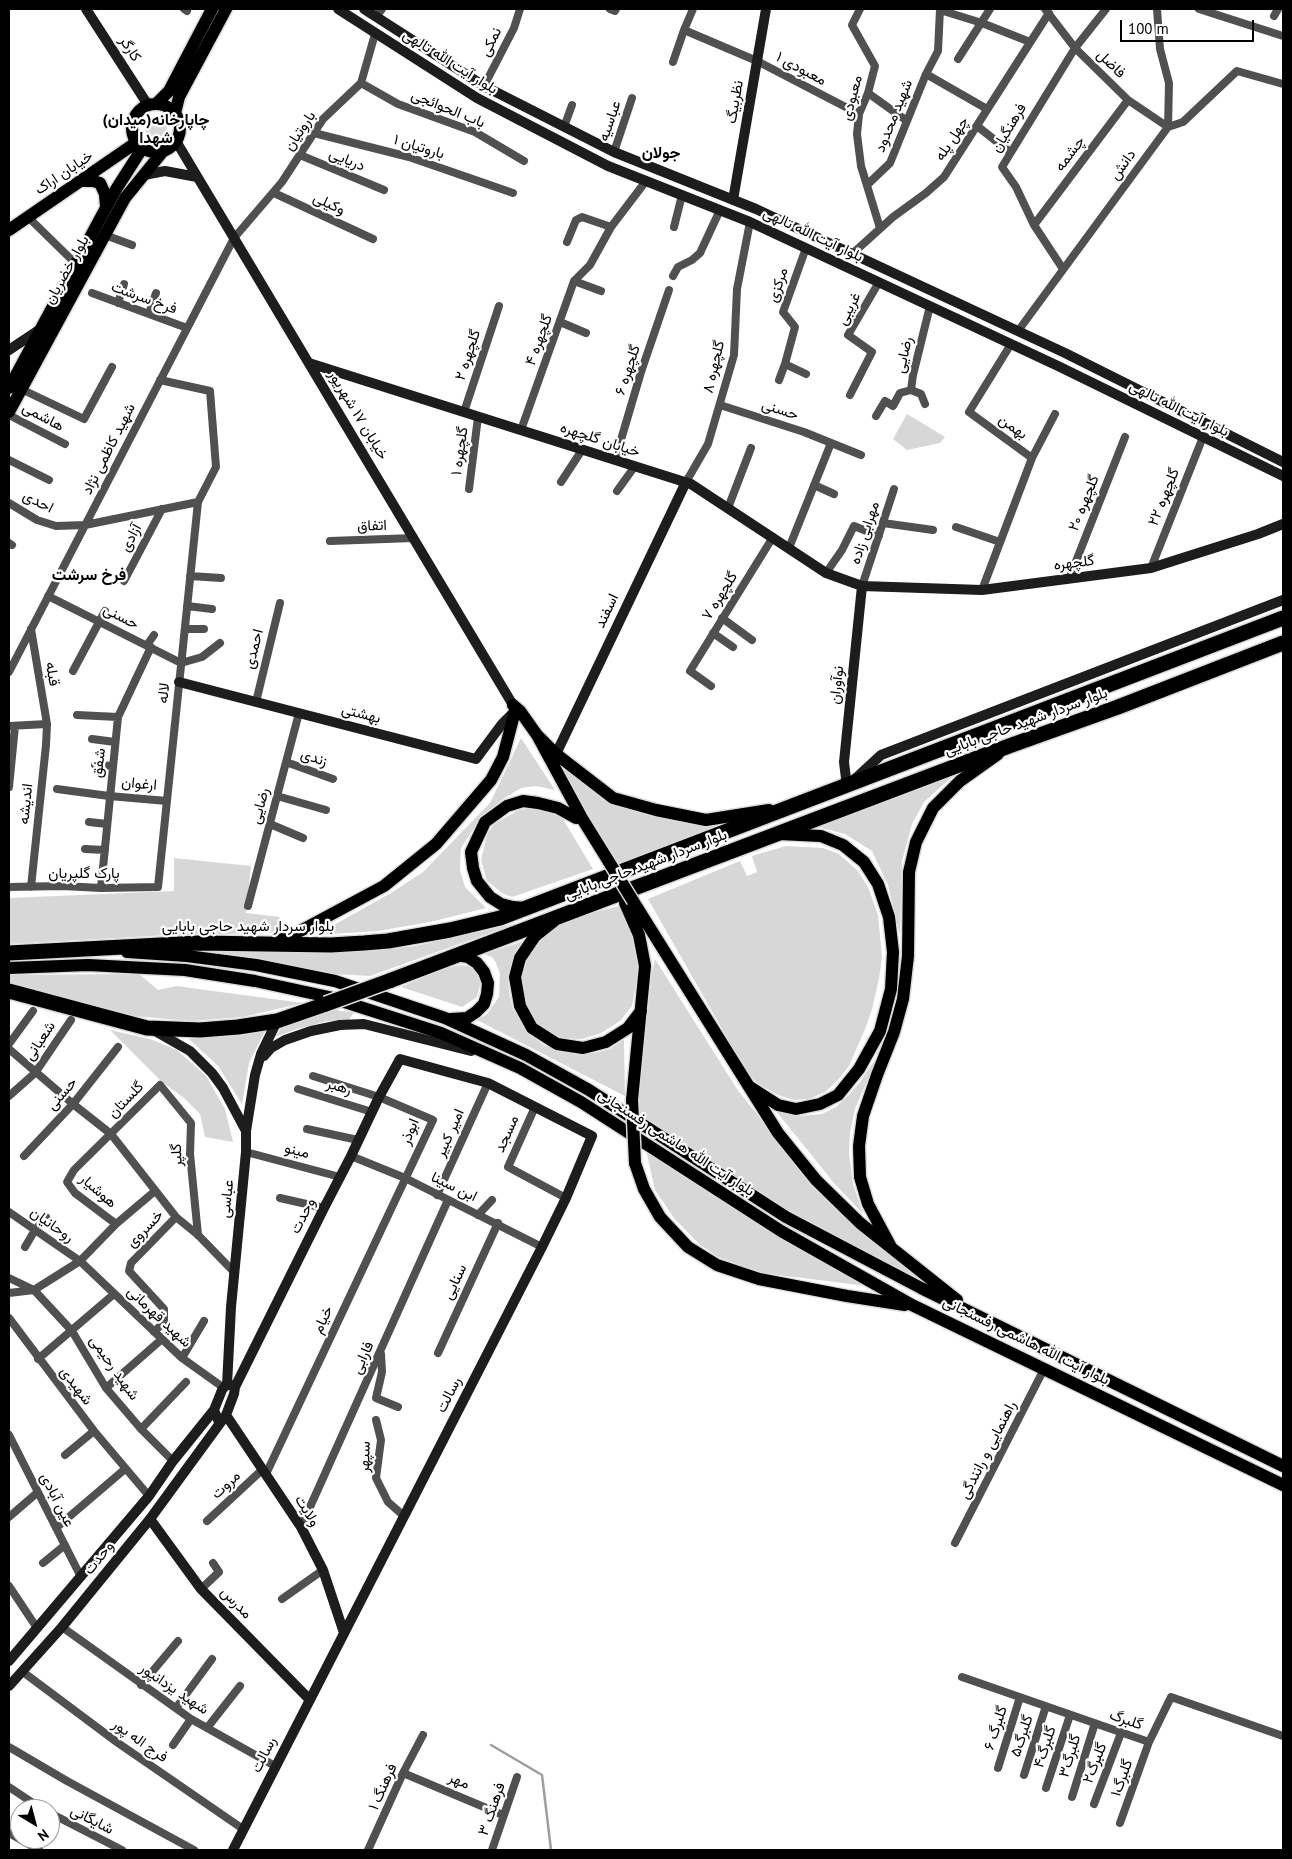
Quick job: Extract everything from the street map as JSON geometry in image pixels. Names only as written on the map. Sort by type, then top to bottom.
[{"type":"highway","name":"بلوار سردار شهید حاجی بابایی","points":[[86,950],[199,943],[331,945],[388,941],[450,930],[500,918],[847,787],[1283,618]]},
{"type":"highway","name":"بلوار سردار شهید حاجی بابایی","points":[[9,990],[149,1028],[200,1030],[277,1021],[389,981],[1009,746],[1118,707],[1283,643]]},
{"type":"highway","points":[[1111,684],[1118,707]]},
{"type":"highway","name":"بلوار آیت الله هاشمی رفسنجانی","points":[[9,953],[86,950]]},
{"type":"main road","name":"کارگر","points":[[86,9],[152,105]]},
{"type":"main road","points":[[152,105],[163,105],[175,113],[180,127],[176,141],[164,150],[157,152],[140,145],[132,128],[133,121],[142,109],[152,105],[169,91],[212,9]]},
{"type":"main road","points":[[175,113],[180,97],[226,9]]},
{"type":"main road","name":"بلوار آیت الله تالهی","points":[[338,9],[477,98],[608,166],[750,222],[846,266],[1283,476]]},
{"type":"main road","name":"بلوار آیت الله تالهی","points":[[364,9],[379,13],[484,86],[614,152],[756,209],[1018,331],[1283,462]]},
{"type":"main road","name":"نظربیگ","points":[[733,200],[766,9]]},
{"type":"main road","points":[[375,34],[379,13]]},
{"type":"main road","name":"خیابان ۱۷ شهریور","points":[[176,141],[514,708]]},
{"type":"main road","name":"خیابان اراک","points":[[9,230],[81,181],[140,145]]},
{"type":"main road","name":"بلوار خضریان","points":[[9,413],[15,389],[40,330],[140,145]]},
{"type":"main road","name":"بلوار خضریان","points":[[15,389],[125,198],[164,150]]},
{"type":"main road","points":[[608,166],[614,152]]},
{"type":"main road","points":[[144,175],[165,171],[197,177]]},
{"type":"main road","points":[[81,181],[93,180],[100,183],[106,194],[106,208]]},
{"type":"main road","points":[[846,266],[852,254]]},
{"type":"main road","points":[[9,350],[40,330]]},
{"type":"main road","name":"خیابان گلچهره","points":[[309,363],[686,482],[826,573],[862,586]]},
{"type":"main road","name":"اسفند","points":[[556,754],[686,482]]},
{"type":"main road","name":"گلچهره","points":[[862,586],[982,590],[1151,568],[1258,534],[1283,524]]},
{"type":"main road","name":"نوآوران","points":[[847,787],[844,762],[862,586]]},
{"type":"main road","points":[[847,787],[881,755],[1283,600]]},
{"type":"main road","points":[[1084,677],[1088,693]]},
{"type":"main road","name":"بهشتی","points":[[179,682],[476,759],[514,708]]},
{"type":"main road","points":[[514,708],[520,711],[537,735],[606,864]]},
{"type":"main road","points":[[514,708],[576,818],[778,1133],[816,1180],[860,1223],[976,1316]]},
{"type":"main road","points":[[269,945],[302,930],[384,886],[436,844],[491,780],[503,757],[514,708]]},
{"type":"main road","points":[[537,735],[556,754],[614,798],[706,820],[801,804]]},
{"type":"main road","points":[[890,1247],[868,1204],[860,1177],[859,1146],[863,1116],[894,1032],[903,999],[908,956],[909,872],[916,842],[934,808],[960,781],[1009,746]]},
{"type":"main road","points":[[528,908],[502,904],[483,890],[477,881],[471,852],[485,822],[507,806],[523,802],[538,802],[558,808],[576,818]]},
{"type":"main road","points":[[747,1085],[778,1104],[796,1109],[820,1104],[838,1094],[859,1069],[880,1031],[891,990],[893,952],[889,917],[878,884],[864,862],[842,844],[821,836],[776,834]]},
{"type":"main road","points":[[629,902],[640,935],[645,966],[632,1100],[635,1163],[644,1189],[660,1217],[688,1247],[717,1265],[759,1279],[912,1306]]},
{"type":"main road","points":[[562,915],[536,936],[520,958],[515,977],[520,1006],[532,1028],[557,1044],[583,1048],[606,1042],[628,1028],[641,1011]]},
{"type":"main road","name":"بلوار آیت الله هاشمی رفسنجانی","points":[[86,950],[187,956],[256,965],[335,981],[445,1018],[526,1055],[589,1090],[786,1217],[976,1316],[1283,1466]]},
{"type":"main road","points":[[445,1018],[456,1020],[467,1018],[484,1004],[488,994],[488,982],[478,963],[457,955]]},
{"type":"main road","name":"بلوار آیت الله هاشمی رفسنجانی","points":[[9,968],[88,964],[185,970],[255,980],[328,997],[440,1033],[520,1068],[581,1102],[780,1231],[912,1306],[1283,1485]]},
{"type":"main road","name":"عباسی","points":[[229,1387],[234,1272],[246,1152],[246,1131],[261,1054],[277,1021]]},
{"type":"main road","points":[[259,1062],[270,1048],[285,1040],[340,1026],[364,1024],[494,1057]]},
{"type":"main road","points":[[149,1028],[190,1051],[212,1073],[223,1088],[246,1131]]},
{"type":"main road","name":"رسالت","points":[[237,1849],[243,1829],[274,1766],[310,1700],[542,1247],[566,1198],[592,1136],[488,1083],[400,1059]]},
{"type":"main road","name":"وحدت","points":[[9,1659],[149,1496],[173,1460],[214,1410],[229,1387],[400,1059]]},
{"type":"main road","points":[[1044,1369],[1052,1352]]},
{"type":"main road","name":"وحدت","points":[[9,1686],[62,1627],[150,1519],[224,1417],[234,1394],[229,1387]]},
{"type":"main road","name":"ولایت","points":[[214,1410],[218,1420],[224,1417],[264,1471],[301,1527],[323,1570],[344,1633]]},
{"type":"main road","name":"مدرس","points":[[150,1519],[201,1589],[310,1700]]},
{"type":"street","name":"نمکی","points":[[484,86],[514,28],[520,9]]},
{"type":"street","points":[[610,9],[615,11],[616,9]]},
{"type":"street","points":[[673,62],[693,9]]},
{"type":"street","name":"معبودی","points":[[860,9],[852,25],[875,66],[868,93],[858,114],[857,134],[861,166],[880,228]]},
{"type":"street","points":[[940,9],[1030,42]]},
{"type":"street","name":"شهید محدود","points":[[867,185],[890,163],[926,74],[938,50],[940,9]]},
{"type":"street","points":[[958,59],[990,9]]},
{"type":"street","name":"فرهنگیان","points":[[1034,225],[1016,187],[1002,167],[1076,48],[1106,9]]},
{"type":"street","points":[[1157,9],[1160,49],[1169,83],[1168,128]]},
{"type":"street","points":[[1199,9],[1222,12],[1283,36]]},
{"type":"street","name":"فاضل","points":[[1047,11],[1076,48],[1128,100],[1168,128]]},
{"type":"street","name":"چهل پله","points":[[852,254],[880,228],[944,177],[1030,42],[1047,11]]},
{"type":"street","name":"معبودی ۱","points":[[684,30],[757,61],[858,114]]},
{"type":"street","name":"باروتیان","points":[[234,238],[274,193],[323,120],[361,83],[375,34]]},
{"type":"street","name":"دانش","points":[[1018,331],[1168,128],[1183,122],[1237,71],[1283,84]]},
{"type":"street","points":[[926,74],[987,109]]},
{"type":"street","name":"باب الحوائجی","points":[[361,83],[398,104],[475,132],[524,161]]},
{"type":"street","points":[[868,93],[907,120]]},
{"type":"street","name":"عباسیه","points":[[614,152],[632,98]]},
{"type":"street","name":"چشمه","points":[[1034,225],[1128,100]]},
{"type":"street","points":[[564,127],[572,104]]},
{"type":"street","points":[[977,126],[1010,152]]},
{"type":"street","name":"۱ باروتیان","points":[[314,133],[410,157],[513,193]]},
{"type":"street","name":"دریایی","points":[[300,156],[384,190]]},
{"type":"street","name":"گلچهره ۴","points":[[521,430],[574,281],[590,265],[611,227],[646,181]]},
{"type":"street","name":"وکیلی","points":[[274,193],[372,239]]},
{"type":"street","points":[[674,227],[682,195]]},
{"type":"street","points":[[673,276],[678,267],[692,260],[700,253],[720,210]]},
{"type":"street","points":[[28,216],[76,264]]},
{"type":"street","points":[[567,242],[576,220],[582,217],[611,227]]},
{"type":"street","name":"گلچهره ۸","points":[[686,482],[708,444],[734,355],[737,289],[750,222]]},
{"type":"street","points":[[1034,225],[1063,269]]},
{"type":"street","points":[[105,235],[132,245]]},
{"type":"street","name":"شهید کاظمی نژاد","points":[[9,672],[234,238]]},
{"type":"street","name":"مرکزی","points":[[785,364],[795,327],[783,312],[806,248]]},
{"type":"street","points":[[574,281],[601,291]]},
{"type":"street","name":"غریبی","points":[[850,395],[872,352],[848,335],[879,282]]},
{"type":"street","points":[[118,302],[124,284]]},
{"type":"street","name":"گلچهره ۶","points":[[615,460],[641,372],[669,290]]},
{"type":"street","name":"فرخ سرشت","points":[[92,293],[187,328]]},
{"type":"street","points":[[149,314],[156,293]]},
{"type":"street","name":"گلچهره ۲","points":[[464,412],[498,306]]},
{"type":"street","name":"رضایی","points":[[925,404],[921,394],[911,390],[930,306]]},
{"type":"street","points":[[560,322],[586,333]]},
{"type":"street","name":"بهمن","points":[[982,590],[1032,458],[969,412],[1011,344]]},
{"type":"street","points":[[779,380],[785,364],[806,374]]},
{"type":"street","points":[[15,389],[84,419],[112,368]]},
{"type":"street","points":[[160,380],[210,391],[216,467],[198,502]]},
{"type":"street","points":[[876,416],[885,401],[893,406],[900,394],[911,390]]},
{"type":"street","name":"حسنی","points":[[720,405],[804,432],[861,455]]},
{"type":"street","name":"هاشمی","points":[[9,413],[66,444]]},
{"type":"street","points":[[1032,458],[1055,414]]},
{"type":"street","name":"گلچهره ۱","points":[[469,490],[478,417]]},
{"type":"street","name":"گلچهره ۲۲","points":[[1151,568],[1203,437]]},
{"type":"street","name":"گلچهره ۲۰","points":[[1068,578],[1125,438]]},
{"type":"street","points":[[789,548],[831,443]]},
{"type":"street","points":[[728,508],[750,448]]},
{"type":"street","points":[[561,482],[582,450]]},
{"type":"street","points":[[9,460],[49,480]]},
{"type":"street","points":[[617,491],[635,466]]},
{"type":"street","points":[[814,485],[834,494]]},
{"type":"street","name":"مهرابی زاده","points":[[862,586],[894,489]]},
{"type":"street","name":"آزادی","points":[[85,525],[198,502]]},
{"type":"street","name":"لاله","points":[[158,887],[198,502]]},
{"type":"street","name":"احدی","points":[[9,503],[37,520],[56,526],[85,525]]},
{"type":"street","name":"آزادی","points":[[124,580],[162,509]]},
{"type":"street","points":[[883,522],[933,530]]},
{"type":"street","points":[[826,573],[842,550],[854,526],[879,536]]},
{"type":"street","points":[[956,528],[1000,542]]},
{"type":"street","name":"گلچهره ۷","points":[[711,686],[690,671],[773,537]]},
{"type":"street","name":"اتفاق","points":[[330,541],[414,538]]},
{"type":"street","points":[[190,576],[221,578]]},
{"type":"street","name":"حسنی","points":[[48,596],[181,663]]},
{"type":"street","name":"احمدی","points":[[256,702],[280,603]]},
{"type":"street","points":[[187,606],[212,609]]},
{"type":"street","points":[[72,671],[105,611]]},
{"type":"street","points":[[722,618],[752,640]]},
{"type":"street","name":"قبله","points":[[31,629],[47,724]]},
{"type":"street","points":[[185,629],[204,629]]},
{"type":"street","points":[[713,633],[733,647]]},
{"type":"street","name":"شفق","points":[[101,888],[118,717],[154,634]]},
{"type":"street","points":[[181,663],[202,657],[220,643]]},
{"type":"street","name":"رضایی","points":[[248,906],[299,713]]},
{"type":"street","points":[[77,715],[118,717]]},
{"type":"street","points":[[9,787],[12,726],[47,724]]},
{"type":"street","name":"اندیشه","points":[[30,887],[33,878],[47,724]]},
{"type":"street","points":[[92,739],[116,742]]},
{"type":"street","name":"زندی","points":[[286,762],[333,779]]},
{"type":"street","points":[[95,765],[113,766]]},
{"type":"street","name":"ارغوان","points":[[57,789],[109,796],[167,800]]},
{"type":"street","points":[[277,796],[326,810]]},
{"type":"street","points":[[89,822],[107,824]]},
{"type":"street","points":[[270,824],[303,838]]},
{"type":"street","points":[[86,849],[105,850]]},
{"type":"street","name":"پارک گلپریان","points":[[9,888],[63,886],[101,888],[158,887]]},
{"type":"street","points":[[9,1044],[33,1010]]},
{"type":"street","name":"شعبانی","points":[[9,1096],[35,1073],[71,1020]]},
{"type":"street","name":"حسنی","points":[[24,1156],[73,1104],[118,1048]]},
{"type":"street","points":[[9,1049],[35,1073],[111,1134],[176,1217],[198,1234],[234,1272]]},
{"type":"street","points":[[313,1076],[379,1097]]},
{"type":"street","name":"امیر کبیر","points":[[437,1195],[488,1083]]},
{"type":"street","name":"گلستان","points":[[111,1134],[160,1084]]},
{"type":"street","name":"گلپر","points":[[160,1084],[191,1124],[190,1154],[198,1234]]},
{"type":"street","name":"رهبر","points":[[298,1089],[372,1112]]},
{"type":"street","name":"ابوذر","points":[[379,1097],[433,1120],[405,1178]]},
{"type":"street","name":"مسجد","points":[[535,1107],[508,1167],[566,1198]]},
{"type":"street","points":[[306,1129],[358,1140]]},
{"type":"street","name":"هوشیار","points":[[111,1134],[74,1170],[67,1182],[75,1193],[116,1224]]},
{"type":"street","name":"مینو","points":[[246,1152],[340,1177]]},
{"type":"street","name":"ابن سینا","points":[[351,1156],[405,1178],[478,1215],[498,1223],[542,1247]]},
{"type":"street","name":"خیام","points":[[264,1471],[405,1178]]},
{"type":"street","points":[[9,1293],[34,1290],[80,1261],[116,1224],[155,1191]]},
{"type":"street","points":[[280,1198],[324,1208]]},
{"type":"street","name":"فارابی","points":[[301,1527],[448,1200]]},
{"type":"street","points":[[478,1215],[492,1200]]},
{"type":"street","name":"روحانیان","points":[[9,1212],[80,1261]]},
{"type":"street","points":[[25,1247],[35,1230],[46,1217]]},
{"type":"street","name":"خسروی","points":[[154,1332],[164,1322],[164,1309],[128,1271],[131,1263],[176,1217]]},
{"type":"street","name":"سنایی","points":[[438,1353],[498,1223]]},
{"type":"street","name":"شهید قهرمانی","points":[[80,1261],[182,1358],[229,1387]]},
{"type":"street","points":[[9,1278],[34,1290]]},
{"type":"street","name":"شهید رحیمی","points":[[34,1290],[72,1332],[106,1388],[141,1429],[173,1460]]},
{"type":"street","points":[[38,1359],[72,1332],[114,1294]]},
{"type":"street","name":"شهیدی","points":[[9,1318],[94,1431],[149,1496]]},
{"type":"street","points":[[182,1358],[204,1321]]},
{"type":"street","points":[[106,1388],[162,1340]]},
{"type":"street","points":[[381,1351],[382,1372],[376,1398],[398,1407]]},
{"type":"street","name":"راهنمایی و رانندگی","points":[[956,1543],[1044,1369]]},
{"type":"street","points":[[141,1429],[186,1382]]},
{"type":"street","name":"سپهر","points":[[376,1420],[381,1440],[376,1478],[388,1502],[404,1516]]},
{"type":"street","points":[[65,1455],[94,1431]]},
{"type":"street","name":"عین آبادی","points":[[9,1435],[13,1452],[38,1492],[81,1577]]},
{"type":"street","points":[[56,1528],[125,1469]]},
{"type":"street","name":"مروت","points":[[207,1521],[264,1471]]},
{"type":"street","points":[[9,1517],[38,1492]]},
{"type":"street","points":[[43,1563],[65,1545]]},
{"type":"street","points":[[201,1589],[219,1572],[213,1563]]},
{"type":"street","points":[[282,1599],[323,1570]]},
{"type":"street","points":[[9,1586],[37,1628]]},
{"type":"street","name":"شهید یزدانپور","points":[[62,1627],[191,1719],[274,1766]]},
{"type":"street","points":[[141,1685],[178,1640]]},
{"type":"street","points":[[176,1708],[212,1658]]},
{"type":"street","name":"فرج اله پور","points":[[23,1672],[118,1744],[243,1829]]},
{"type":"street","name":"گلبرگ","points":[[962,1677],[1149,1742],[1171,1697],[1283,1736]]},
{"type":"street","points":[[207,1728],[240,1686]]},
{"type":"street","name":"گلبرگ ۶","points":[[998,1768],[1020,1697]]},
{"type":"street","name":"گلبرگ۵","points":[[1024,1775],[1046,1706]]},
{"type":"street","name":"گلبرگ۴","points":[[1046,1788],[1070,1714]]},
{"type":"street","points":[[173,1745],[191,1719]]},
{"type":"street","name":"گلبرگ۳","points":[[1072,1797],[1095,1724]]},
{"type":"street","name":"گلبرگ۲","points":[[1094,1804],[1121,1733]]},
{"type":"street","name":"فرهنگ ۱","points":[[368,1850],[403,1773],[423,1735]]},
{"type":"street","name":"گلبرگ۱","points":[[1120,1823],[1149,1742]]},
{"type":"street","points":[[9,1746],[67,1781],[194,1850]]},
{"type":"street","name":"مهر","points":[[403,1773],[503,1815]]},
{"type":"street","name":"فرهنگ ۳","points":[[492,1850],[517,1777]]},
{"type":"street","points":[[9,1787],[26,1799]]},
{"type":"street","name":"شایگانی","points":[[60,1818],[122,1850]]},
{"type":"shaded area","points":[[156,117],[164,120],[167,128],[164,136],[156,139],[148,136],[145,128],[148,120]]},
{"type":"shaded area","points":[[907,414],[945,437],[940,443],[907,450],[893,439]]},
{"type":"shaded area","points":[[521,738],[555,790],[536,786],[521,788],[503,799],[479,820],[461,848],[460,870],[465,887],[486,908],[430,922],[378,931],[316,935],[391,893],[423,872],[490,803]]},
{"type":"shaded area","points":[[549,752],[607,795],[693,820],[790,804],[617,873]]},
{"type":"shaded area","points":[[953,776],[924,802],[912,824],[902,861],[900,935],[888,885],[872,851],[845,834],[818,827]]},
{"type":"shaded area","points":[[532,807],[558,811],[593,869],[512,897],[502,893],[487,881],[481,860],[487,835],[494,824],[517,811]]},
{"type":"shaded area","points":[[786,846],[823,848],[839,854],[858,871],[868,887],[878,915],[882,957],[872,1009],[849,1066],[825,1092],[809,1099],[794,1100],[778,1095],[757,1083],[746,1071],[648,899],[740,861],[747,876],[757,872],[752,856]]},
{"type":"shaded area","points":[[174,858],[251,866],[246,913],[280,917],[275,933],[169,935],[9,944],[9,898],[174,891]]},
{"type":"shaded area","points":[[619,906],[641,957],[632,1006],[620,1021],[601,1033],[582,1039],[559,1038],[536,1025],[525,1006],[521,978],[525,962],[539,940],[565,920]]},
{"type":"shaded area","points":[[515,924],[370,976],[332,974],[241,956],[156,947],[369,951],[415,946]]},
{"type":"shaded area","points":[[524,941],[513,957],[508,977],[513,1009],[522,1024],[531,1036],[545,1046],[579,1054],[595,1053],[610,1049],[624,1039],[625,1096],[477,1020],[487,1014],[499,997],[500,974],[492,957],[484,954]]},
{"type":"shaded area","points":[[655,959],[737,1089],[812,1184],[951,1298],[787,1216],[634,1118],[643,1011]]},
{"type":"shaded area","points":[[460,965],[468,966],[475,970],[481,981],[477,997],[462,1007],[401,987],[443,969]]},
{"type":"shaded area","points":[[139,974],[158,990],[176,986],[303,1003],[243,1017],[191,1021],[133,1016],[9,984],[9,975]]},
{"type":"shaded area","points":[[331,1008],[354,1012],[349,1020],[328,1021],[275,1037],[285,1023]]},
{"type":"shaded area","points":[[266,1029],[249,1063],[242,1104],[218,1066],[189,1039]]},
{"type":"shaded area","points":[[110,1030],[150,1039],[177,1050],[206,1076],[225,1109],[233,1142],[205,1137],[200,1114],[184,1098],[161,1081]]},
{"type":"shaded area","points":[[878,1055],[855,1109],[850,1133],[849,1154],[853,1184],[863,1214],[834,1183],[776,1111],[798,1116],[822,1114],[836,1107],[860,1082]]},
{"type":"shaded area","points":[[646,1150],[778,1237],[867,1286],[762,1273],[718,1257],[698,1243],[674,1218],[655,1190]]},
{"type":"waterway","points":[[491,1745],[542,1775],[551,1850]]},
{"type":"district","name":"(چاپارخانه(میدان شهدا","points":[[156,129]]},
{"type":"district","name":"جولان","points":[[661,153]]},
{"type":"district","name":"فرخ سرشت","points":[[89,575]]}]
